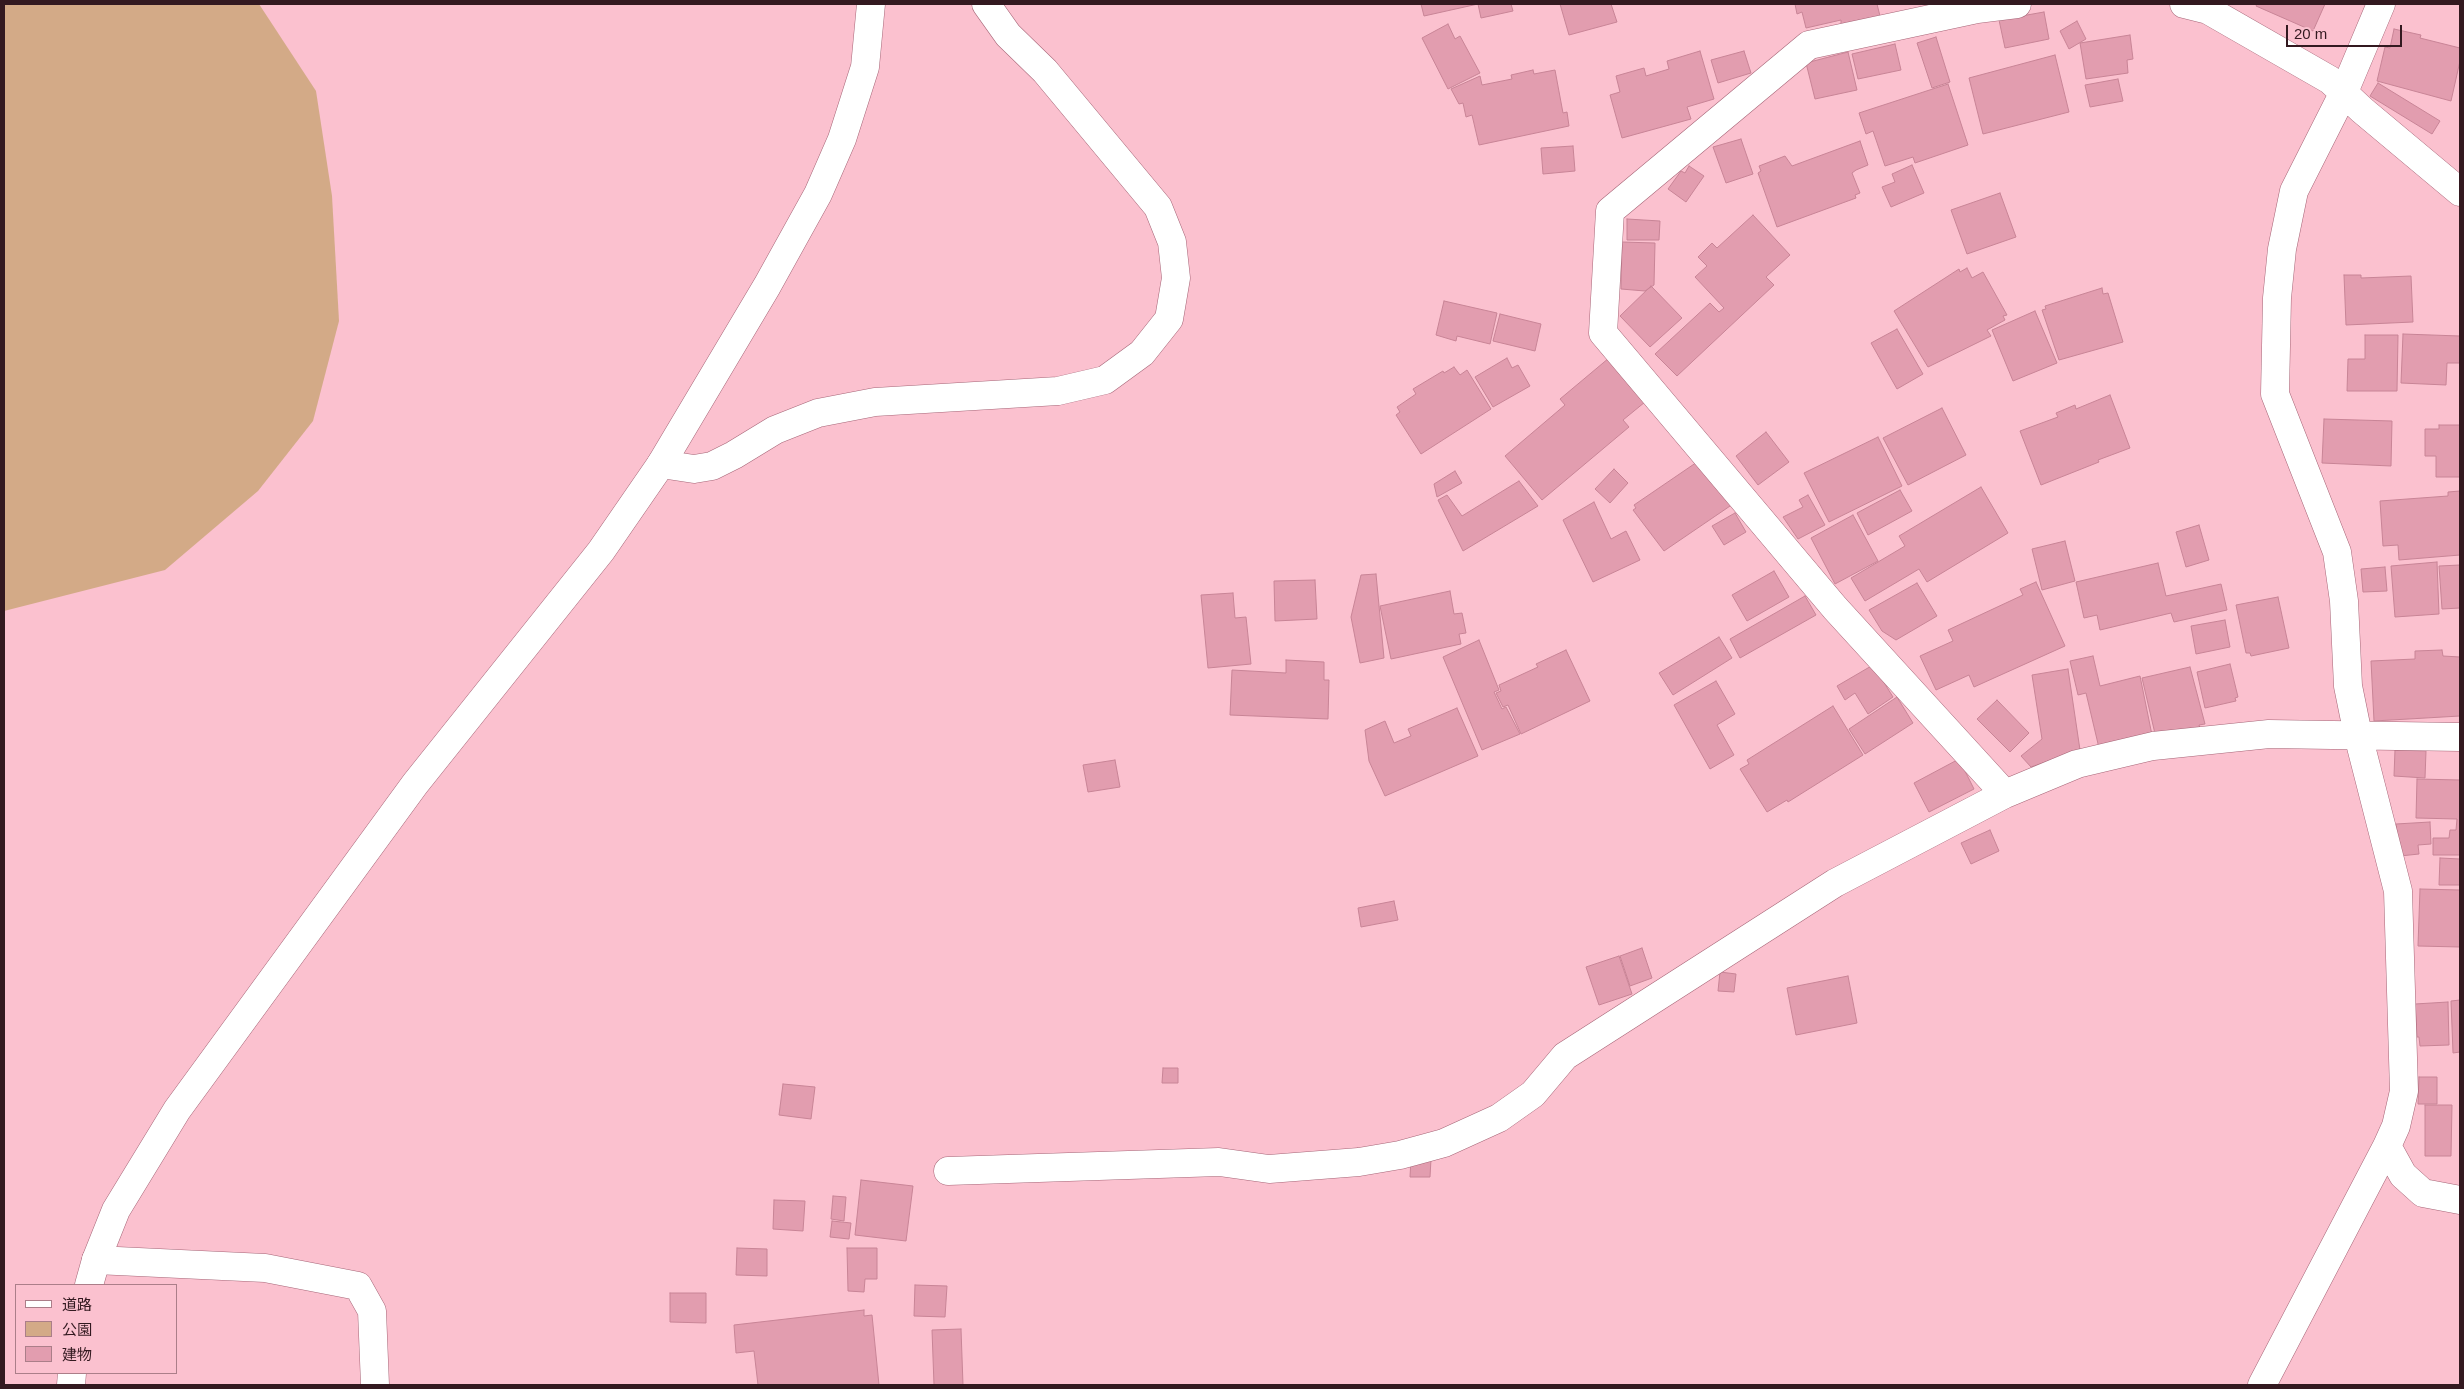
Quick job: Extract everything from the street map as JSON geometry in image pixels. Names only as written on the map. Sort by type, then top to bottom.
[{"type":"street","points":[[375,1385],[372,1311],[358,1286],[265,1268],[92,1273],[116,1210],[177,1110],[415,784],[601,551],[661,464],[767,286],[818,194],[842,139],[865,67],[871,4]]},
{"type":"street","points":[[661,464],[694,469],[712,466],[775,430],[818,413],[874,402],[1058,392],[1105,380],[1142,353],[1169,319],[1176,278],[1172,242],[1158,207],[1045,71],[1008,35],[986,4]]},
{"type":"street","points":[[2005,794],[1835,608],[1603,334],[1610,211],[1809,45],[1977,10],[2017,4]]},
{"type":"street","points":[[2184,4],[2208,10],[2330,80],[2362,110],[2460,192]]},
{"type":"street","points":[[2262,1385],[2387,1146],[2396,1126],[2404,1091],[2398,891],[2358,735],[2348,686],[2344,601],[2337,552],[2274,394],[2279,278],[2282,249],[2294,191],[2344,92],[2381,4]]},
{"type":"street","points":[[948,1172],[1219,1162],[1269,1169],[1359,1162],[1400,1155],[1444,1143],[1499,1118],[1533,1094],[1565,1056],[1835,883],[2005,794],[2077,764],[2153,746],[2269,734],[2460,737]]},
{"type":"street","points":[[2387,1146],[2403,1175],[2423,1194],[2460,1200]]},
{"type":"green space","points":[[4,4],[259,4],[316,91],[332,196],[339,321],[313,421],[258,491],[165,570],[4,611]]},
{"type":"building","points":[[1421,4],[1478,4],[1424,16]]},
{"type":"building","points":[[1478,4],[1511,4],[1513,11],[1481,18]]},
{"type":"building","points":[[1560,4],[1611,4],[1617,22],[1569,35]]},
{"type":"building","points":[[1795,4],[1877,4],[1880,16],[1841,25],[1841,20],[1806,28],[1802,12],[1797,14]]},
{"type":"building","points":[[2257,4],[2325,4],[2313,31],[2256,6]]},
{"type":"building","points":[[2044,12],[2049,39],[2005,48],[1999,20]]},
{"type":"building","points":[[2077,21],[2086,39],[2069,49],[2060,31]]},
{"type":"building","points":[[1448,24],[1455,39],[1460,36],[1480,73],[1448,89],[1422,38]]},
{"type":"building","points":[[2394,29],[2421,35],[2420,38],[2460,48],[2460,61],[2451,101],[2377,81],[2385,47],[2390,48]]},
{"type":"building","points":[[2130,35],[2133,59],[2127,60],[2128,73],[2086,79],[2080,43]]},
{"type":"building","points":[[1936,37],[1950,82],[1932,88],[1917,43]]},
{"type":"building","points":[[1895,44],[1901,70],[1858,79],[1852,54]]},
{"type":"building","points":[[1700,51],[1714,99],[1687,107],[1691,119],[1622,138],[1610,95],[1620,92],[1616,76],[1644,68],[1646,76],[1669,69],[1667,61]]},
{"type":"building","points":[[1744,51],[1751,73],[1718,83],[1711,60]]},
{"type":"building","points":[[1848,52],[1857,90],[1815,99],[1806,63]]},
{"type":"building","points":[[2055,55],[2069,112],[1983,134],[1969,78]]},
{"type":"building","points":[[1533,70],[1534,74],[1555,70],[1563,113],[1567,112],[1569,126],[1479,145],[1472,115],[1466,117],[1463,103],[1459,104],[1451,89],[1480,76],[1482,85],[1512,79],[1511,75]]},
{"type":"building","points":[[2118,79],[2123,101],[2090,107],[2085,85]]},
{"type":"building","points":[[2378,83],[2440,121],[2432,134],[2370,96]]},
{"type":"building","points":[[1948,84],[1968,145],[1915,163],[1913,157],[1885,166],[1873,131],[1866,134],[1859,113]]},
{"type":"building","points":[[1741,139],[1753,174],[1726,183],[1713,147]]},
{"type":"building","points":[[1860,141],[1868,165],[1852,173],[1860,193],[1855,195],[1856,198],[1777,227],[1758,173],[1761,171],[1759,166],[1785,156],[1792,166]]},
{"type":"building","points":[[1573,146],[1575,171],[1543,174],[1541,148]]},
{"type":"building","points":[[1912,165],[1924,193],[1891,207],[1882,187],[1895,182],[1892,174]]},
{"type":"building","points":[[1689,166],[1704,176],[1686,202],[1668,189],[1681,171],[1685,173]]},
{"type":"building","points":[[2000,193],[2016,237],[1967,254],[1951,210]]},
{"type":"building","points":[[1753,215],[1790,255],[1766,277],[1774,285],[1677,376],[1655,354],[1710,303],[1719,312],[1724,308],[1695,277],[1707,266],[1698,257],[1712,243],[1717,248]]},
{"type":"building","points":[[1627,219],[1660,221],[1659,240],[1627,240]]},
{"type":"building","points":[[1622,242],[1655,243],[1654,285],[1645,291],[1621,289]]},
{"type":"building","points":[[1967,268],[1972,278],[1983,272],[2007,315],[2003,316],[2005,320],[1987,330],[1991,336],[1928,367],[1894,311],[1959,269],[1960,272]]},
{"type":"building","points":[[2344,275],[2361,275],[2361,278],[2411,276],[2413,322],[2346,325]]},
{"type":"building","points":[[1651,286],[1682,318],[1650,347],[1620,316]]},
{"type":"building","points":[[2102,288],[2103,294],[2108,293],[2123,342],[2059,360],[2042,310],[2046,309],[2045,306]]},
{"type":"building","points":[[1444,301],[1497,313],[1490,344],[1457,336],[1456,341],[1436,335]]},
{"type":"building","points":[[2035,311],[2057,363],[2013,381],[1992,330]]},
{"type":"building","points":[[1500,314],[1541,324],[1535,351],[1493,341]]},
{"type":"building","points":[[1897,329],[1923,374],[1897,389],[1871,343]]},
{"type":"building","points":[[2403,334],[2460,336],[2460,363],[2447,363],[2446,385],[2401,383]]},
{"type":"building","points":[[2365,335],[2398,335],[2397,391],[2347,391],[2348,359],[2365,359]]},
{"type":"building","points":[[1507,358],[1512,368],[1518,365],[1530,386],[1493,407],[1475,377]]},
{"type":"building","points":[[1609,358],[1645,402],[1623,420],[1629,427],[1542,500],[1505,456],[1565,405],[1560,399]]},
{"type":"building","points":[[1454,367],[1460,375],[1467,370],[1491,409],[1421,454],[1396,415],[1400,412],[1397,407],[1416,394],[1413,389],[1443,371],[1444,373]]},
{"type":"building","points":[[2110,395],[2130,448],[2041,485],[2020,431],[2058,417],[2056,413],[2075,405],[2076,409]]},
{"type":"building","points":[[1942,408],[1966,455],[1908,485],[1883,438]]},
{"type":"building","points":[[2324,419],[2392,421],[2391,466],[2322,463]]},
{"type":"building","points":[[2439,425],[2460,425],[2460,477],[2436,477],[2436,456],[2425,456],[2425,429],[2439,429]]},
{"type":"building","points":[[1766,432],[1789,462],[1758,485],[1736,456]]},
{"type":"building","points":[[1878,437],[1902,486],[1829,522],[1804,473]]},
{"type":"building","points":[[1703,458],[1733,504],[1664,551],[1633,510],[1636,508],[1634,505]]},
{"type":"building","points":[[1614,469],[1628,483],[1610,503],[1595,489]]},
{"type":"building","points":[[1455,471],[1462,483],[1437,497],[1434,484]]},
{"type":"building","points":[[1519,481],[1538,506],[1463,551],[1438,500],[1447,495],[1462,516]]},
{"type":"building","points":[[1981,487],[2008,533],[1927,582],[1919,569],[1865,601],[1851,578],[1905,546],[1899,536]]},
{"type":"building","points":[[1900,490],[1912,511],[1868,535],[1857,513]]},
{"type":"building","points":[[2460,491],[2460,555],[2399,560],[2398,545],[2383,546],[2380,501],[2448,496],[2448,492]]},
{"type":"building","points":[[1808,495],[1825,525],[1798,539],[1783,517],[1803,507],[1799,500]]},
{"type":"building","points":[[1594,502],[1611,539],[1626,531],[1640,560],[1593,582],[1563,520]]},
{"type":"building","points":[[1735,513],[1746,532],[1724,545],[1712,526]]},
{"type":"building","points":[[1853,515],[1878,561],[1835,584],[1811,538]]},
{"type":"building","points":[[2199,525],[2209,560],[2186,567],[2176,532]]},
{"type":"building","points":[[2065,541],[2075,581],[2042,590],[2032,549]]},
{"type":"building","points":[[2437,562],[2439,614],[2395,617],[2391,566]]},
{"type":"building","points":[[2158,563],[2166,596],[2221,584],[2227,610],[2174,622],[2171,613],[2100,630],[2097,615],[2084,618],[2076,582]]},
{"type":"building","points":[[2460,565],[2460,608],[2442,609],[2439,566]]},
{"type":"building","points":[[2385,567],[2387,591],[2363,592],[2361,569]]},
{"type":"building","points":[[1774,571],[1789,597],[1747,621],[1732,595]]},
{"type":"building","points":[[1376,574],[1384,658],[1360,663],[1351,617],[1361,575]]},
{"type":"building","points":[[1315,580],[1317,619],[1275,621],[1274,581]]},
{"type":"building","points":[[2036,582],[2065,646],[1974,687],[1969,675],[1936,690],[1920,656],[1953,641],[1948,630],[2023,595],[2020,589]]},
{"type":"building","points":[[1917,583],[1937,616],[1896,640],[1882,631],[1869,610]]},
{"type":"building","points":[[1450,591],[1454,614],[1462,613],[1466,633],[1459,634],[1461,644],[1391,659],[1380,606]]},
{"type":"building","points":[[1233,593],[1235,618],[1246,617],[1251,664],[1208,668],[1201,595]]},
{"type":"building","points":[[1805,596],[1816,615],[1740,658],[1730,639]]},
{"type":"building","points":[[2278,597],[2289,648],[2251,656],[2250,653],[2246,653],[2236,605]]},
{"type":"building","points":[[2225,620],[2230,647],[2196,654],[2191,626]]},
{"type":"building","points":[[1719,637],[1732,658],[1673,695],[1659,673]]},
{"type":"building","points":[[1479,640],[1499,690],[1494,692],[1502,709],[1506,707],[1520,734],[1482,750],[1443,657]]},
{"type":"building","points":[[1566,650],[1590,701],[1521,734],[1508,705],[1503,707],[1496,693],[1501,691],[1499,685],[1538,667],[1536,664]]},
{"type":"building","points":[[2442,650],[2443,656],[2460,657],[2460,716],[2374,721],[2371,661],[2415,659],[2415,651]]},
{"type":"building","points":[[2093,656],[2100,686],[2140,676],[2152,735],[2099,748],[2086,693],[2078,695],[2070,661]]},
{"type":"building","points":[[1286,660],[1324,662],[1324,680],[1329,680],[1328,719],[1230,715],[1232,670],[1286,673]]},
{"type":"building","points":[[2230,664],[2238,697],[2235,698],[2236,701],[2205,708],[2197,672]]},
{"type":"building","points":[[1873,665],[1893,697],[1868,714],[1855,693],[1845,700],[1837,686]]},
{"type":"building","points":[[2190,667],[2205,724],[2199,725],[2200,728],[2156,738],[2142,678]]},
{"type":"building","points":[[2068,669],[2080,750],[2031,767],[2021,756],[2042,739],[2032,675]]},
{"type":"building","points":[[1716,681],[1735,714],[1717,725],[1734,755],[1710,769],[1674,705]]},
{"type":"building","points":[[1897,697],[1913,723],[1865,754],[1849,729]]},
{"type":"building","points":[[1997,700],[2029,733],[2010,752],[1977,719]]},
{"type":"building","points":[[1833,706],[1863,755],[1788,802],[1787,800],[1767,812],[1740,769],[1749,764],[1747,760]]},
{"type":"building","points":[[1457,708],[1478,756],[1385,796],[1369,761],[1365,730],[1385,721],[1394,743],[1411,736],[1408,729]]},
{"type":"building","points":[[2395,750],[2426,751],[2425,778],[2394,776]]},
{"type":"building","points":[[1959,759],[1974,789],[1929,812],[1914,783]]},
{"type":"building","points":[[1115,760],[1120,787],[1088,792],[1083,765]]},
{"type":"building","points":[[2417,779],[2460,780],[2460,855],[2433,855],[2433,838],[2449,838],[2450,830],[2456,830],[2457,819],[2416,818]]},
{"type":"building","points":[[2430,822],[2431,844],[2418,845],[2419,854],[2400,856],[2396,824]]},
{"type":"building","points":[[1990,830],[1999,851],[1971,864],[1961,843]]},
{"type":"building","points":[[2440,858],[2460,859],[2460,885],[2439,885]]},
{"type":"building","points":[[2420,889],[2460,890],[2460,947],[2418,946]]},
{"type":"building","points":[[1394,901],[1398,920],[1361,927],[1358,908]]},
{"type":"building","points":[[1642,948],[1652,978],[1630,986],[1620,956]]},
{"type":"building","points":[[1619,956],[1632,994],[1599,1005],[1586,967]]},
{"type":"building","points":[[1720,972],[1736,974],[1734,992],[1718,991]]},
{"type":"building","points":[[1848,976],[1857,1023],[1796,1035],[1787,988]]},
{"type":"building","points":[[2460,1000],[2460,1052],[2453,1053],[2451,1001]]},
{"type":"building","points":[[2448,1002],[2449,1045],[2420,1046],[2419,1037],[2417,1037],[2415,1004]]},
{"type":"building","points":[[1163,1068],[1178,1068],[1178,1083],[1162,1083]]},
{"type":"building","points":[[2419,1077],[2437,1077],[2437,1104],[2418,1104]]},
{"type":"building","points":[[783,1084],[815,1087],[811,1119],[779,1115]]},
{"type":"building","points":[[2425,1105],[2452,1105],[2451,1156],[2425,1156]]},
{"type":"building","points":[[1411,1159],[1431,1159],[1430,1177],[1410,1177]]},
{"type":"building","points":[[861,1180],[913,1186],[906,1241],[855,1235]]},
{"type":"building","points":[[833,1196],[846,1197],[844,1221],[831,1219]]},
{"type":"building","points":[[774,1200],[805,1201],[803,1231],[773,1229]]},
{"type":"building","points":[[832,1221],[851,1223],[849,1239],[830,1237]]},
{"type":"building","points":[[737,1248],[767,1249],[767,1276],[736,1275]]},
{"type":"building","points":[[847,1248],[877,1248],[877,1279],[865,1279],[864,1292],[848,1291]]},
{"type":"building","points":[[915,1285],[947,1286],[945,1317],[914,1316]]},
{"type":"building","points":[[670,1293],[706,1293],[706,1323],[670,1322]]},
{"type":"building","points":[[864,1310],[864,1316],[872,1315],[879,1385],[758,1385],[754,1351],[736,1353],[734,1325]]},
{"type":"building","points":[[961,1329],[963,1385],[934,1385],[932,1330]]}]
